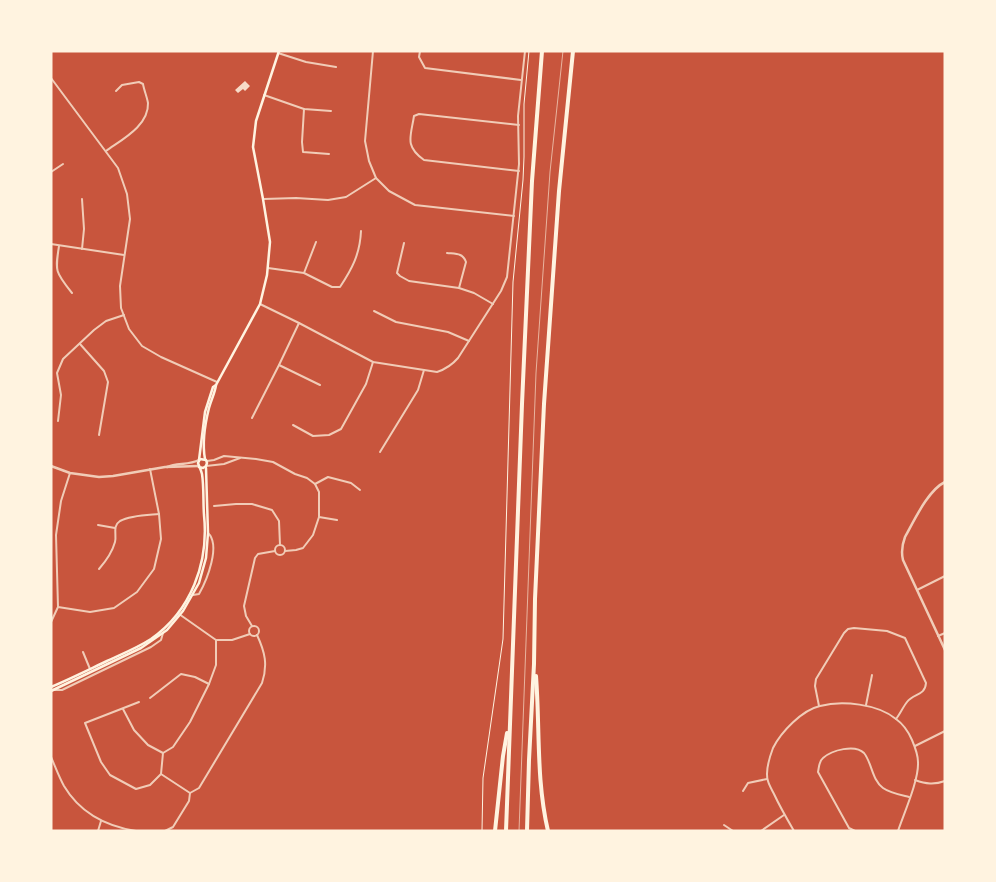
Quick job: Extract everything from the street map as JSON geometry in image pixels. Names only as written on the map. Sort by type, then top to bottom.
[{"type":"highway","points":[[506,831],[532,181],[542,51]]},
{"type":"highway","points":[[527,831],[544,404],[559,191],[573,51]]},
{"type":"highway","points":[[534,664],[537,696],[539,771],[548,831]]},
{"type":"highway","points":[[495,831],[504,749],[509,726]]},
{"type":"main road","points":[[52,689],[151,639],[179,614],[200,570],[203,558],[205,523],[202,473],[198,463],[205,412],[213,387],[260,304],[267,275],[270,242],[253,147],[256,121],[279,52]]},
{"type":"main road","points":[[52,689],[141,648],[162,633],[193,595],[201,577],[208,547],[206,460],[204,449],[209,406],[216,384]]},
{"type":"main road","points":[[199,460],[206,460]]},
{"type":"main road","points":[[199,466],[202,468],[206,466]]},
{"type":"street","points":[[373,51],[365,141],[369,161],[376,178],[389,191],[415,205],[514,216]]},
{"type":"street","points":[[420,51],[420,57],[425,68],[522,80]]},
{"type":"street","points":[[260,304],[373,362],[437,372],[452,365],[504,287],[507,277],[519,171],[518,116],[524,51]]},
{"type":"street","points":[[279,52],[306,62],[336,67]]},
{"type":"street","points":[[51,78],[118,168],[128,194],[130,219],[120,286],[121,308],[128,329],[142,346],[216,384]]},
{"type":"street","points":[[106,151],[141,124],[148,104],[143,84],[139,82],[122,85],[116,91]]},
{"type":"street","points":[[264,95],[304,108],[331,111]]},
{"type":"street","points":[[304,108],[303,152],[329,154]]},
{"type":"street","points":[[519,125],[419,114],[414,116],[410,133],[411,145],[415,154],[424,160],[519,171]]},
{"type":"street","points":[[51,172],[63,164]]},
{"type":"street","points":[[263,199],[296,198],[328,200],[346,197],[376,178]]},
{"type":"street","points":[[82,199],[84,229],[82,249]]},
{"type":"street","points":[[268,268],[304,273],[332,287],[340,287],[352,268],[360,243],[361,231]]},
{"type":"street","points":[[304,273],[316,242]]},
{"type":"street","points":[[404,243],[397,273],[400,276],[409,281],[459,288],[474,293],[493,304]]},
{"type":"street","points":[[51,244],[124,255]]},
{"type":"street","points":[[59,246],[56,270],[60,279],[72,293]]},
{"type":"street","points":[[447,253],[463,255],[465,258],[466,262],[459,288]]},
{"type":"street","points":[[374,312],[396,322],[448,332],[469,341]]},
{"type":"street","points":[[58,421],[61,395],[57,374],[63,359],[106,321],[124,315]]},
{"type":"street","points":[[252,418],[280,365],[299,323]]},
{"type":"street","points":[[80,344],[104,371],[108,382],[99,436]]},
{"type":"street","points":[[293,425],[313,436],[329,435],[341,428],[366,384],[373,362]]},
{"type":"street","points":[[280,365],[320,384]]},
{"type":"street","points":[[380,452],[418,390],[424,370]]},
{"type":"street","points":[[51,375],[57,374]]},
{"type":"street","points":[[206,460],[214,460],[224,456],[273,462],[307,478],[315,484],[319,492],[319,517],[313,535],[303,548],[285,551],[281,555],[278,555],[275,551]]},
{"type":"street","points":[[206,466],[228,463],[243,458]]},
{"type":"street","points":[[165,467],[199,460]]},
{"type":"street","points":[[51,466],[70,473],[99,477],[165,467],[199,466]]},
{"type":"street","points":[[58,607],[90,612],[114,608],[137,592],[154,569],[161,539],[159,514],[150,469]]},
{"type":"street","points":[[51,622],[58,607],[56,535],[61,501],[70,473]]},
{"type":"street","points":[[315,484],[328,476],[351,483],[360,490]]},
{"type":"street","points":[[945,482],[931,493],[905,537],[902,554],[903,560],[945,650]]},
{"type":"street","points":[[214,506],[252,504],[272,510],[279,521],[280,545],[283,546],[285,551]]},
{"type":"street","points":[[99,569],[107,561],[115,542],[115,528],[118,522],[128,518],[159,514]]},
{"type":"street","points":[[319,517],[337,520]]},
{"type":"street","points":[[98,525],[115,528]]},
{"type":"street","points":[[193,595],[199,594],[210,567],[214,550],[212,536],[208,533]]},
{"type":"street","points":[[275,551],[276,547],[280,545]]},
{"type":"street","points":[[257,635],[260,631],[259,628],[252,626],[246,616],[244,606],[255,558],[258,554],[275,551]]},
{"type":"street","points":[[917,590],[945,576]]},
{"type":"street","points":[[179,614],[216,640],[232,640],[250,634],[253,636],[257,635]]},
{"type":"street","points":[[250,634],[249,629],[252,626]]},
{"type":"street","points":[[819,706],[815,686],[816,679],[844,633],[848,629],[854,628],[887,631],[905,638],[926,683],[926,688],[923,692],[908,700],[896,719]]},
{"type":"street","points":[[938,636],[945,633]]},
{"type":"street","points":[[190,793],[199,788],[262,683],[266,673],[264,652],[257,635]]},
{"type":"street","points":[[163,753],[173,747],[190,722],[210,684],[216,665],[216,640]]},
{"type":"street","points":[[83,652],[90,669]]},
{"type":"street","points":[[150,698],[182,674],[210,684]]},
{"type":"street","points":[[866,705],[872,675]]},
{"type":"street","points":[[139,702],[86,723],[101,762],[110,775],[136,789],[150,785],[161,774],[163,753]]},
{"type":"street","points":[[794,831],[784,815],[767,779],[769,757],[777,739],[789,725],[819,706],[845,703],[866,705],[896,719],[909,733],[915,746],[918,762],[915,780],[898,831]]},
{"type":"street","points":[[123,709],[134,730],[148,744],[163,753]]},
{"type":"street","points":[[915,746],[945,732]]},
{"type":"street","points":[[856,831],[849,828],[818,772],[823,758],[847,748],[863,753],[883,788],[909,798]]},
{"type":"street","points":[[51,757],[64,786],[82,809],[101,821],[136,831]]},
{"type":"street","points":[[161,774],[190,793]]},
{"type":"street","points":[[744,791],[748,783],[767,779]]},
{"type":"street","points":[[915,780],[930,784],[938,784],[945,781]]},
{"type":"street","points":[[165,831],[173,827],[189,802],[190,793]]},
{"type":"street","points":[[761,831],[784,815]]},
{"type":"street","points":[[98,831],[101,821]]},
{"type":"street","points":[[724,825],[733,831]]},
{"type":"path","points":[[482,831],[483,776],[502,642],[513,281],[523,180],[524,104],[529,51]]},
{"type":"path","points":[[507,277],[513,281]]},
{"type":"building","points":[[245,81],[250,86],[245,91],[243,89],[238,93],[235,90]]},
{"type":"railway","points":[[519,831],[536,373],[550,172],[563,51]]}]
